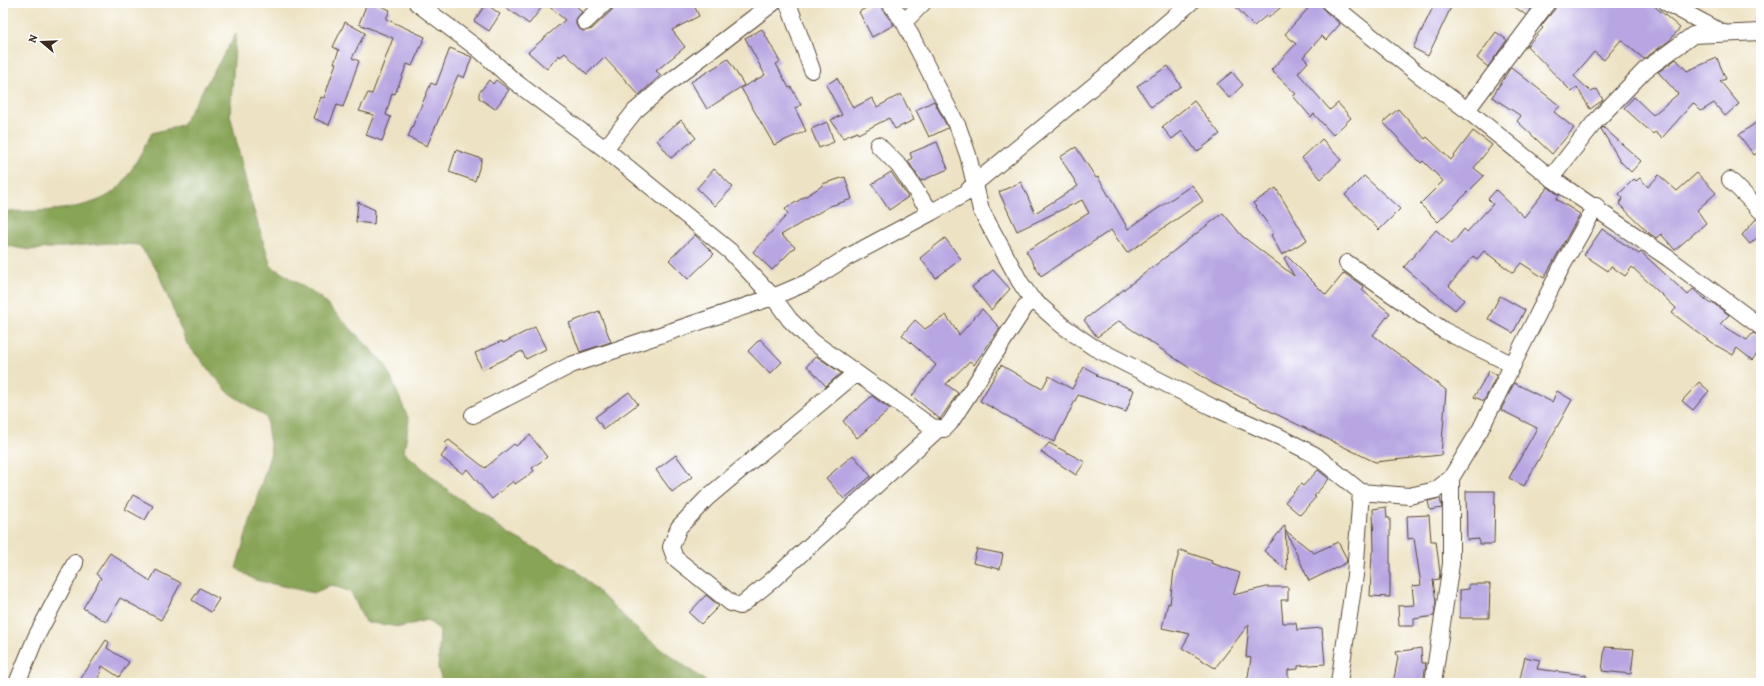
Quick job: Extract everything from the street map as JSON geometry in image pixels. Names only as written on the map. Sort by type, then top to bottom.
[{"type":"street","points":[[417,3],[481,51],[514,81],[605,149],[730,252],[773,297],[790,320],[813,342],[938,429],[944,429],[950,423],[1031,298]]},
{"type":"street","points":[[585,22],[606,3]]},
{"type":"street","points":[[605,149],[635,111],[663,87],[773,3]]},
{"type":"street","points":[[788,3],[812,70]]},
{"type":"street","points":[[890,3],[904,22],[958,128],[968,155],[981,210],[1020,282],[1031,298],[1063,326],[1093,348],[1212,407],[1280,437],[1315,455],[1361,492],[1409,496],[1436,490],[1451,478],[1480,430],[1561,268],[1596,206]]},
{"type":"street","points":[[904,22],[923,3]]},
{"type":"street","points":[[473,415],[571,365],[773,297],[808,282],[846,258],[893,234],[966,193],[974,184],[1102,79],[1190,3]]},
{"type":"street","points":[[1330,3],[1551,178],[1596,206],[1761,327]]},
{"type":"street","points":[[1467,110],[1547,3]]},
{"type":"street","points":[[1667,3],[1722,33]]},
{"type":"street","points":[[1551,178],[1594,123],[1645,70],[1693,35],[1761,32]]},
{"type":"street","points":[[878,145],[901,168],[932,212]]},
{"type":"street","points":[[1730,180],[1761,211]]},
{"type":"street","points":[[1347,263],[1443,330],[1513,365]]},
{"type":"street","points":[[856,373],[708,497],[679,527],[671,547],[675,558],[731,603],[740,606],[770,582],[938,429]]},
{"type":"street","points":[[1433,683],[1451,564],[1451,478]]},
{"type":"street","points":[[1339,683],[1355,575],[1361,492]]},
{"type":"street","points":[[17,683],[36,637],[75,563]]},
{"type":"green space","points":[[236,34],[230,114],[249,195],[271,266],[321,298],[385,364],[409,420],[404,452],[450,492],[511,535],[576,570],[644,636],[708,683],[443,683],[438,669],[440,630],[427,620],[400,627],[365,622],[351,592],[331,585],[314,593],[255,580],[236,568],[271,452],[266,417],[229,393],[187,344],[157,270],[139,245],[109,243],[29,250],[3,245],[3,211],[65,209],[81,206],[109,195],[124,181],[152,133],[182,125]]},
{"type":"building","points":[[367,3],[374,3],[390,10],[386,19],[425,37],[412,66],[407,64],[395,94],[392,93],[386,115],[391,117],[382,141],[366,135],[374,115],[359,111],[368,93],[372,94],[393,38],[359,24]]},
{"type":"building","points":[[500,3],[545,3],[529,24]]},
{"type":"building","points":[[545,3],[574,3],[582,12],[576,19],[576,24],[578,28],[583,31],[592,29],[612,10],[615,3],[693,3],[699,16],[672,30],[685,47],[656,71],[661,75],[639,95],[604,57],[587,74],[565,53],[560,57],[559,55],[547,69],[528,52],[565,20]]},
{"type":"building","points":[[874,3],[881,3],[882,9],[894,25],[872,37],[859,12]]},
{"type":"building","points":[[1232,3],[1286,3],[1268,18],[1266,16],[1254,26]]},
{"type":"building","points":[[1313,3],[1321,3],[1324,10],[1340,24],[1326,40],[1322,36],[1303,57],[1308,62],[1298,73],[1330,110],[1338,103],[1351,118],[1333,135],[1314,114],[1311,117],[1293,96],[1296,94],[1271,70],[1296,44],[1285,34]]},
{"type":"building","points":[[1435,3],[1453,3],[1428,56],[1413,48]]},
{"type":"building","points":[[1509,3],[1535,3],[1526,15]]},
{"type":"building","points":[[1556,3],[1651,3],[1680,28],[1670,40],[1644,59],[1621,40],[1604,60],[1594,52],[1574,76],[1591,92],[1597,89],[1603,100],[1590,109],[1577,87],[1572,92],[1527,46],[1543,28],[1541,26],[1555,9]]},
{"type":"building","points":[[486,4],[500,14],[489,31],[474,21]]},
{"type":"building","points":[[345,22],[365,33],[352,58],[359,61],[343,107],[337,105],[329,125],[313,118],[321,97],[324,98],[336,63],[334,63],[339,50],[333,47]]},
{"type":"building","points":[[762,29],[780,62],[776,64],[789,88],[791,87],[801,105],[795,108],[806,131],[774,145],[741,88],[765,75],[745,38]]},
{"type":"building","points":[[1496,32],[1507,40],[1488,67],[1477,58]]},
{"type":"building","points":[[450,48],[472,57],[464,78],[458,75],[427,146],[408,137],[431,83],[436,85]]},
{"type":"building","points":[[1717,58],[1726,79],[1720,81],[1739,104],[1725,116],[1714,103],[1701,111],[1693,103],[1662,138],[1655,132],[1653,134],[1624,108],[1634,97],[1653,115],[1678,94],[1658,72],[1676,59],[1687,71]]},
{"type":"building","points":[[728,59],[744,85],[707,109],[691,82]]},
{"type":"building","points":[[1168,66],[1181,86],[1151,107],[1137,86]]},
{"type":"building","points":[[1511,67],[1560,106],[1554,112],[1574,128],[1552,154],[1517,121],[1521,116],[1492,97]]},
{"type":"building","points":[[1232,72],[1243,85],[1229,98],[1217,84]]},
{"type":"building","points":[[837,78],[853,108],[872,98],[877,107],[901,94],[914,120],[895,129],[889,118],[858,134],[857,132],[843,138],[831,120],[842,115],[826,85]]},
{"type":"building","points":[[489,80],[493,84],[496,80],[509,90],[495,109],[479,98],[479,93]]},
{"type":"building","points":[[934,101],[948,128],[929,137],[916,110]]},
{"type":"building","points":[[1194,101],[1220,134],[1197,152],[1182,131],[1172,139],[1162,127]]},
{"type":"building","points":[[1398,109],[1425,139],[1427,137],[1451,160],[1473,131],[1492,145],[1474,168],[1484,176],[1438,222],[1420,204],[1443,181],[1423,161],[1421,163],[1383,122]]},
{"type":"building","points":[[1761,119],[1761,150],[1754,155],[1739,135]]},
{"type":"building","points":[[681,120],[696,138],[671,158],[657,140]]},
{"type":"building","points":[[827,122],[834,142],[819,148],[811,129]]},
{"type":"building","points":[[1603,127],[1641,161],[1631,172],[1621,162],[1601,129]]},
{"type":"building","points":[[1322,139],[1341,160],[1321,179],[1302,158]]},
{"type":"building","points":[[937,142],[948,169],[921,181],[908,161],[912,158],[910,153]]},
{"type":"building","points":[[1076,147],[1096,178],[1098,177],[1128,229],[1192,185],[1203,201],[1127,253],[1111,230],[1041,276],[1026,251],[1089,213],[1082,200],[1017,231],[999,192],[1021,182],[1035,213],[1078,186],[1060,157]]},
{"type":"building","points":[[456,150],[482,159],[475,181],[449,172]]},
{"type":"building","points":[[714,169],[733,187],[715,206],[697,188]]},
{"type":"building","points":[[891,172],[908,197],[889,210],[872,184]]},
{"type":"building","points":[[1697,173],[1716,193],[1697,210],[1706,223],[1675,250],[1661,234],[1656,238],[1649,233],[1619,204],[1623,198],[1619,194],[1634,179],[1636,181],[1640,178],[1648,187],[1659,175],[1677,191]]},
{"type":"building","points":[[1364,176],[1400,209],[1379,230],[1345,195]]},
{"type":"building","points":[[845,177],[852,199],[830,206],[781,235],[795,247],[772,270],[753,252],[788,214],[785,209],[822,186],[822,184]]},
{"type":"building","points":[[1548,187],[1559,195],[1556,199],[1580,214],[1544,278],[1521,263],[1513,273],[1484,251],[1477,259],[1473,256],[1449,286],[1464,300],[1455,310],[1404,267],[1436,230],[1452,244],[1464,229],[1467,232],[1493,204],[1488,199],[1496,190],[1524,217]]},
{"type":"building","points":[[1276,188],[1307,240],[1282,255],[1271,235],[1274,233],[1253,203]]},
{"type":"building","points":[[358,202],[375,210],[374,224],[356,222]]},
{"type":"building","points":[[1223,213],[1242,236],[1294,276],[1284,258],[1287,256],[1326,295],[1344,273],[1364,287],[1362,290],[1390,313],[1373,335],[1446,390],[1441,455],[1375,462],[1212,383],[1119,321],[1097,337],[1084,320]]},
{"type":"building","points":[[1756,219],[1761,220],[1761,234],[1750,244],[1742,235]]},
{"type":"building","points":[[1602,229],[1639,254],[1641,252],[1688,295],[1693,289],[1711,304],[1713,303],[1729,315],[1720,324],[1747,340],[1753,333],[1761,336],[1761,349],[1752,360],[1737,348],[1733,355],[1712,343],[1672,313],[1676,308],[1632,267],[1625,276],[1611,266],[1608,271],[1584,255]]},
{"type":"building","points":[[695,235],[714,254],[688,279],[669,260]]},
{"type":"building","points":[[945,238],[961,259],[936,278],[920,258]]},
{"type":"building","points":[[993,270],[1010,289],[991,310],[972,287]]},
{"type":"building","points":[[1500,296],[1525,310],[1513,333],[1488,319]]},
{"type":"building","points":[[982,309],[1000,328],[974,365],[970,361],[946,384],[958,393],[940,419],[912,396],[936,365],[902,335],[915,320],[925,329],[946,315],[959,335]]},
{"type":"building","points":[[599,311],[611,342],[580,352],[569,323]]},
{"type":"building","points":[[535,327],[546,349],[526,359],[522,351],[482,370],[475,353],[502,341],[503,343]]},
{"type":"building","points":[[760,339],[782,362],[770,374],[748,351]]},
{"type":"building","points":[[816,356],[841,373],[826,386],[807,366]]},
{"type":"building","points":[[1001,365],[1042,389],[1049,376],[1072,389],[1084,367],[1097,374],[1096,376],[1134,390],[1126,412],[1078,395],[1054,442],[980,401]]},
{"type":"building","points":[[1489,371],[1497,375],[1484,401],[1474,397]]},
{"type":"building","points":[[1699,382],[1709,391],[1693,410],[1682,401]]},
{"type":"building","points":[[1514,383],[1552,402],[1557,391],[1572,400],[1524,486],[1509,478],[1537,428],[1501,410]]},
{"type":"building","points":[[629,392],[638,404],[604,429],[595,417]]},
{"type":"building","points":[[872,396],[890,409],[857,438],[843,421]]},
{"type":"building","points":[[530,435],[547,457],[532,468],[534,471],[515,484],[513,481],[492,499],[467,469],[463,474],[441,457],[448,447],[445,443],[449,440],[485,468],[514,444],[516,446]]},
{"type":"building","points":[[1049,443],[1085,462],[1076,475],[1041,452]]},
{"type":"building","points":[[676,455],[692,477],[672,492],[656,470]]},
{"type":"building","points":[[853,455],[871,476],[844,499],[826,478]]},
{"type":"building","points":[[1318,470],[1329,479],[1300,515],[1285,502],[1301,484],[1303,486]]},
{"type":"building","points":[[1466,491],[1495,491],[1494,544],[1479,544],[1479,539],[1467,540]]},
{"type":"building","points":[[133,495],[153,506],[145,520],[125,509]]},
{"type":"building","points":[[1440,498],[1442,508],[1430,510],[1428,501]]},
{"type":"building","points":[[1386,507],[1387,518],[1390,518],[1390,597],[1370,596],[1372,552],[1374,551],[1373,509]]},
{"type":"building","points":[[1429,515],[1431,541],[1436,541],[1440,573],[1439,579],[1433,580],[1436,602],[1434,616],[1414,619],[1414,626],[1399,626],[1398,606],[1414,605],[1412,586],[1421,585],[1414,538],[1408,539],[1407,516]]},
{"type":"building","points":[[1285,525],[1287,570],[1264,551]]},
{"type":"building","points":[[1286,531],[1314,553],[1338,542],[1347,559],[1346,563],[1309,581]]},
{"type":"building","points":[[977,549],[1003,554],[1000,569],[973,563]]},
{"type":"building","points":[[1180,550],[1240,573],[1233,595],[1267,587],[1288,587],[1288,600],[1281,600],[1283,623],[1296,623],[1297,630],[1322,628],[1325,664],[1298,666],[1298,669],[1288,670],[1288,683],[1247,683],[1251,658],[1246,657],[1249,624],[1215,668],[1182,648],[1190,634],[1162,628],[1168,603],[1170,604],[1174,570]]},
{"type":"building","points":[[110,553],[150,581],[156,570],[181,583],[161,620],[120,598],[106,622],[83,608],[101,578],[96,574]]},
{"type":"building","points":[[1469,584],[1490,584],[1489,618],[1460,618],[1460,590],[1469,589]]},
{"type":"building","points":[[200,588],[219,599],[211,612],[192,600]]},
{"type":"building","points":[[706,595],[719,606],[701,624],[689,613]]},
{"type":"building","points":[[106,640],[109,642],[107,648],[129,662],[119,677],[102,666],[97,683],[78,683]]},
{"type":"building","points":[[1605,647],[1634,649],[1631,674],[1602,671]]},
{"type":"building","points":[[1421,648],[1422,663],[1426,663],[1423,683],[1393,683],[1398,658],[1396,652]]},
{"type":"building","points":[[1525,657],[1540,660],[1537,669],[1586,675],[1586,683],[1519,683]]},
{"type":"waterway","points":[[3,6],[8,3]]}]
